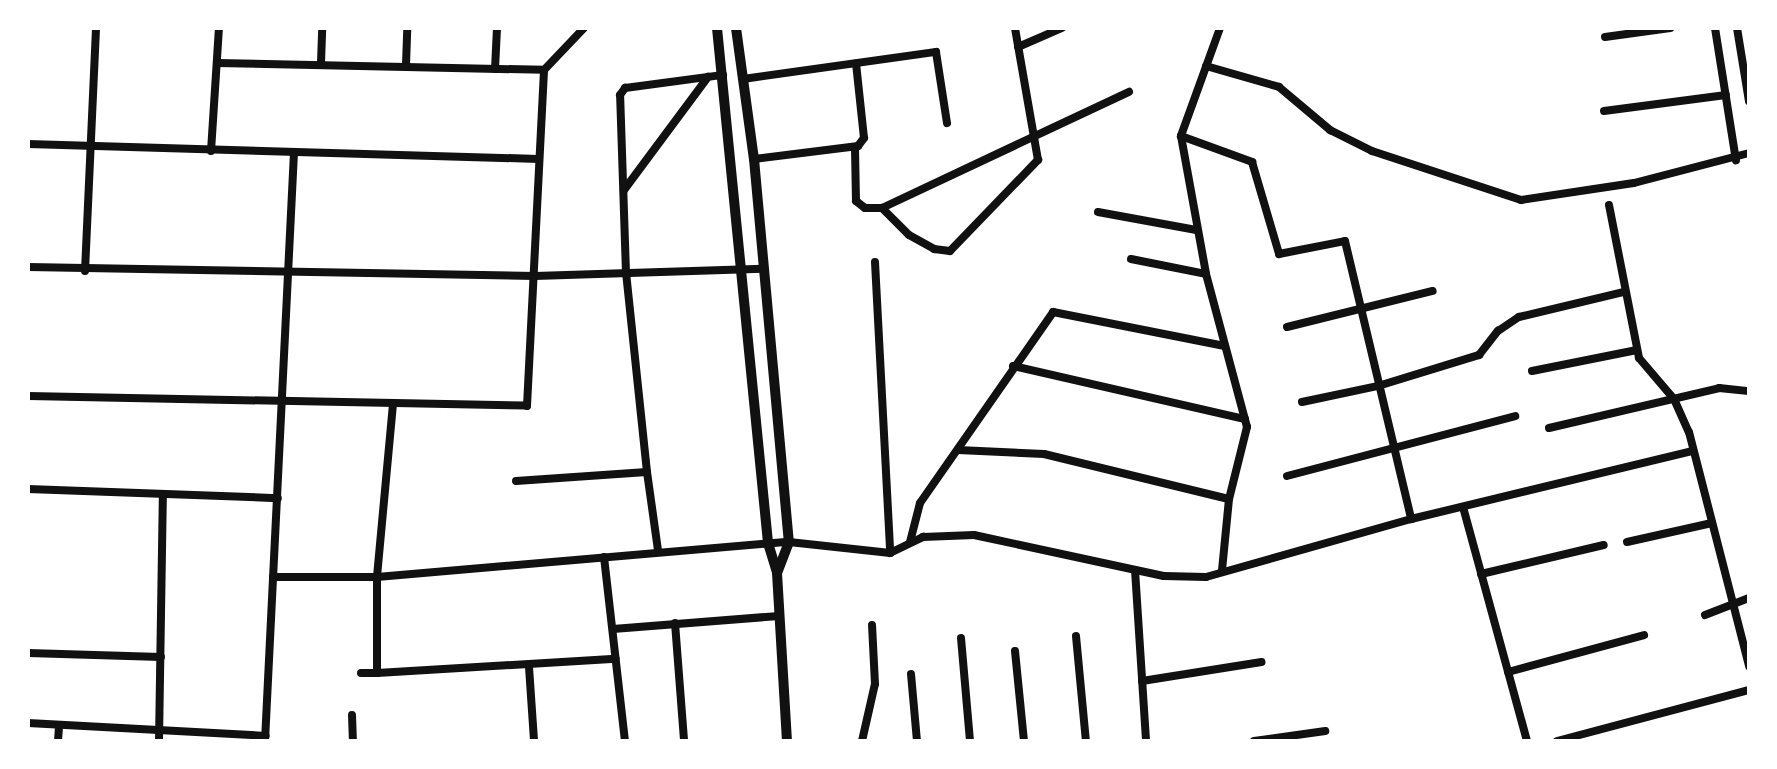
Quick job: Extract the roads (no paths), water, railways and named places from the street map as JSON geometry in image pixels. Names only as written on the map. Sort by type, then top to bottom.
[{"type":"street","points":[[85,271],[96,28]]},
{"type":"street","points":[[211,151],[219,28]]},
{"type":"street","points":[[321,63],[322,28]]},
{"type":"street","points":[[406,65],[407,28]]},
{"type":"street","points":[[495,69],[497,28]]},
{"type":"street","points":[[28,396],[527,406],[544,70],[584,28]]},
{"type":"street","points":[[717,28],[768,543],[777,573],[787,741]]},
{"type":"street","points":[[736,28],[754,159],[789,542],[777,573]]},
{"type":"street","points":[[882,208],[909,235],[934,249],[950,251],[1038,160],[1015,28]]},
{"type":"street","points":[[1018,47],[1062,28]]},
{"type":"street","points":[[1220,28],[1181,136],[1196,230],[1245,419],[1229,499],[1222,570]]},
{"type":"street","points":[[1605,37],[1670,28]]},
{"type":"street","points":[[1715,28],[1736,160]]},
{"type":"street","points":[[1737,28],[1747,74],[1749,101]]},
{"type":"street","points":[[743,79],[937,53],[947,123]]},
{"type":"street","points":[[217,63],[544,70]]},
{"type":"street","points":[[856,63],[864,138],[855,149],[856,201],[865,208],[882,208],[1032,133],[1129,92]]},
{"type":"street","points":[[1206,66],[1279,87],[1330,130],[1372,151],[1521,200],[1736,160],[1749,153]]},
{"type":"street","points":[[658,550],[626,273],[622,90],[723,75]]},
{"type":"street","points":[[624,191],[708,77]]},
{"type":"street","points":[[1604,111],[1726,95]]},
{"type":"street","points":[[1181,136],[1252,162],[1279,254],[1345,241],[1411,519]]},
{"type":"street","points":[[28,144],[539,159]]},
{"type":"street","points":[[754,159],[855,149]]},
{"type":"street","points":[[28,723],[159,736],[266,739],[294,153]]},
{"type":"street","points":[[1609,205],[1637,350],[1647,372],[1674,399],[1692,451],[1749,666]]},
{"type":"street","points":[[1098,212],[1196,230]]},
{"type":"street","points":[[1131,259],[1206,274]]},
{"type":"street","points":[[875,262],[890,553]]},
{"type":"street","points":[[28,267],[85,271],[535,276],[763,269]]},
{"type":"street","points":[[1287,327],[1433,291]]},
{"type":"street","points":[[1302,402],[1378,386],[1479,355],[1498,331],[1519,317],[1624,292]]},
{"type":"street","points":[[910,542],[920,503],[1013,366],[1059,311],[1225,346]]},
{"type":"street","points":[[1532,371],[1637,350]]},
{"type":"street","points":[[1013,366],[1245,419]]},
{"type":"street","points":[[1549,428],[1719,388],[1749,391]]},
{"type":"street","points":[[377,673],[377,577],[393,404]]},
{"type":"street","points":[[1287,476],[1515,416]]},
{"type":"street","points":[[958,450],[1044,454],[1229,499]]},
{"type":"street","points":[[273,577],[377,577],[658,550],[789,542],[890,553],[910,542],[974,535],[1186,578],[1411,519],[1692,451]]},
{"type":"street","points":[[516,481],[647,472]]},
{"type":"street","points":[[28,489],[278,498]]},
{"type":"street","points":[[159,736],[163,496]]},
{"type":"street","points":[[1463,507],[1527,741]]},
{"type":"street","points":[[1627,542],[1712,523]]},
{"type":"street","points":[[1481,574],[1604,545]]},
{"type":"street","points":[[604,557],[625,741]]},
{"type":"street","points":[[1135,570],[1146,741]]},
{"type":"street","points":[[1705,615],[1749,598]]},
{"type":"street","points":[[613,629],[779,616]]},
{"type":"street","points":[[675,623],[684,741]]},
{"type":"street","points":[[862,741],[875,684],[872,625]]},
{"type":"street","points":[[1508,672],[1644,635]]},
{"type":"street","points":[[1076,636],[1086,741]]},
{"type":"street","points":[[961,638],[970,741]]},
{"type":"street","points":[[1015,651],[1024,741]]},
{"type":"street","points":[[28,653],[161,657]]},
{"type":"street","points":[[361,673],[529,667],[616,659]]},
{"type":"street","points":[[1142,681],[1262,662]]},
{"type":"street","points":[[529,667],[534,741]]},
{"type":"street","points":[[911,674],[917,741]]},
{"type":"street","points":[[1557,741],[1749,690]]},
{"type":"street","points":[[352,715],[353,741]]},
{"type":"street","points":[[58,741],[59,726]]},
{"type":"street","points":[[1254,741],[1325,731]]}]
